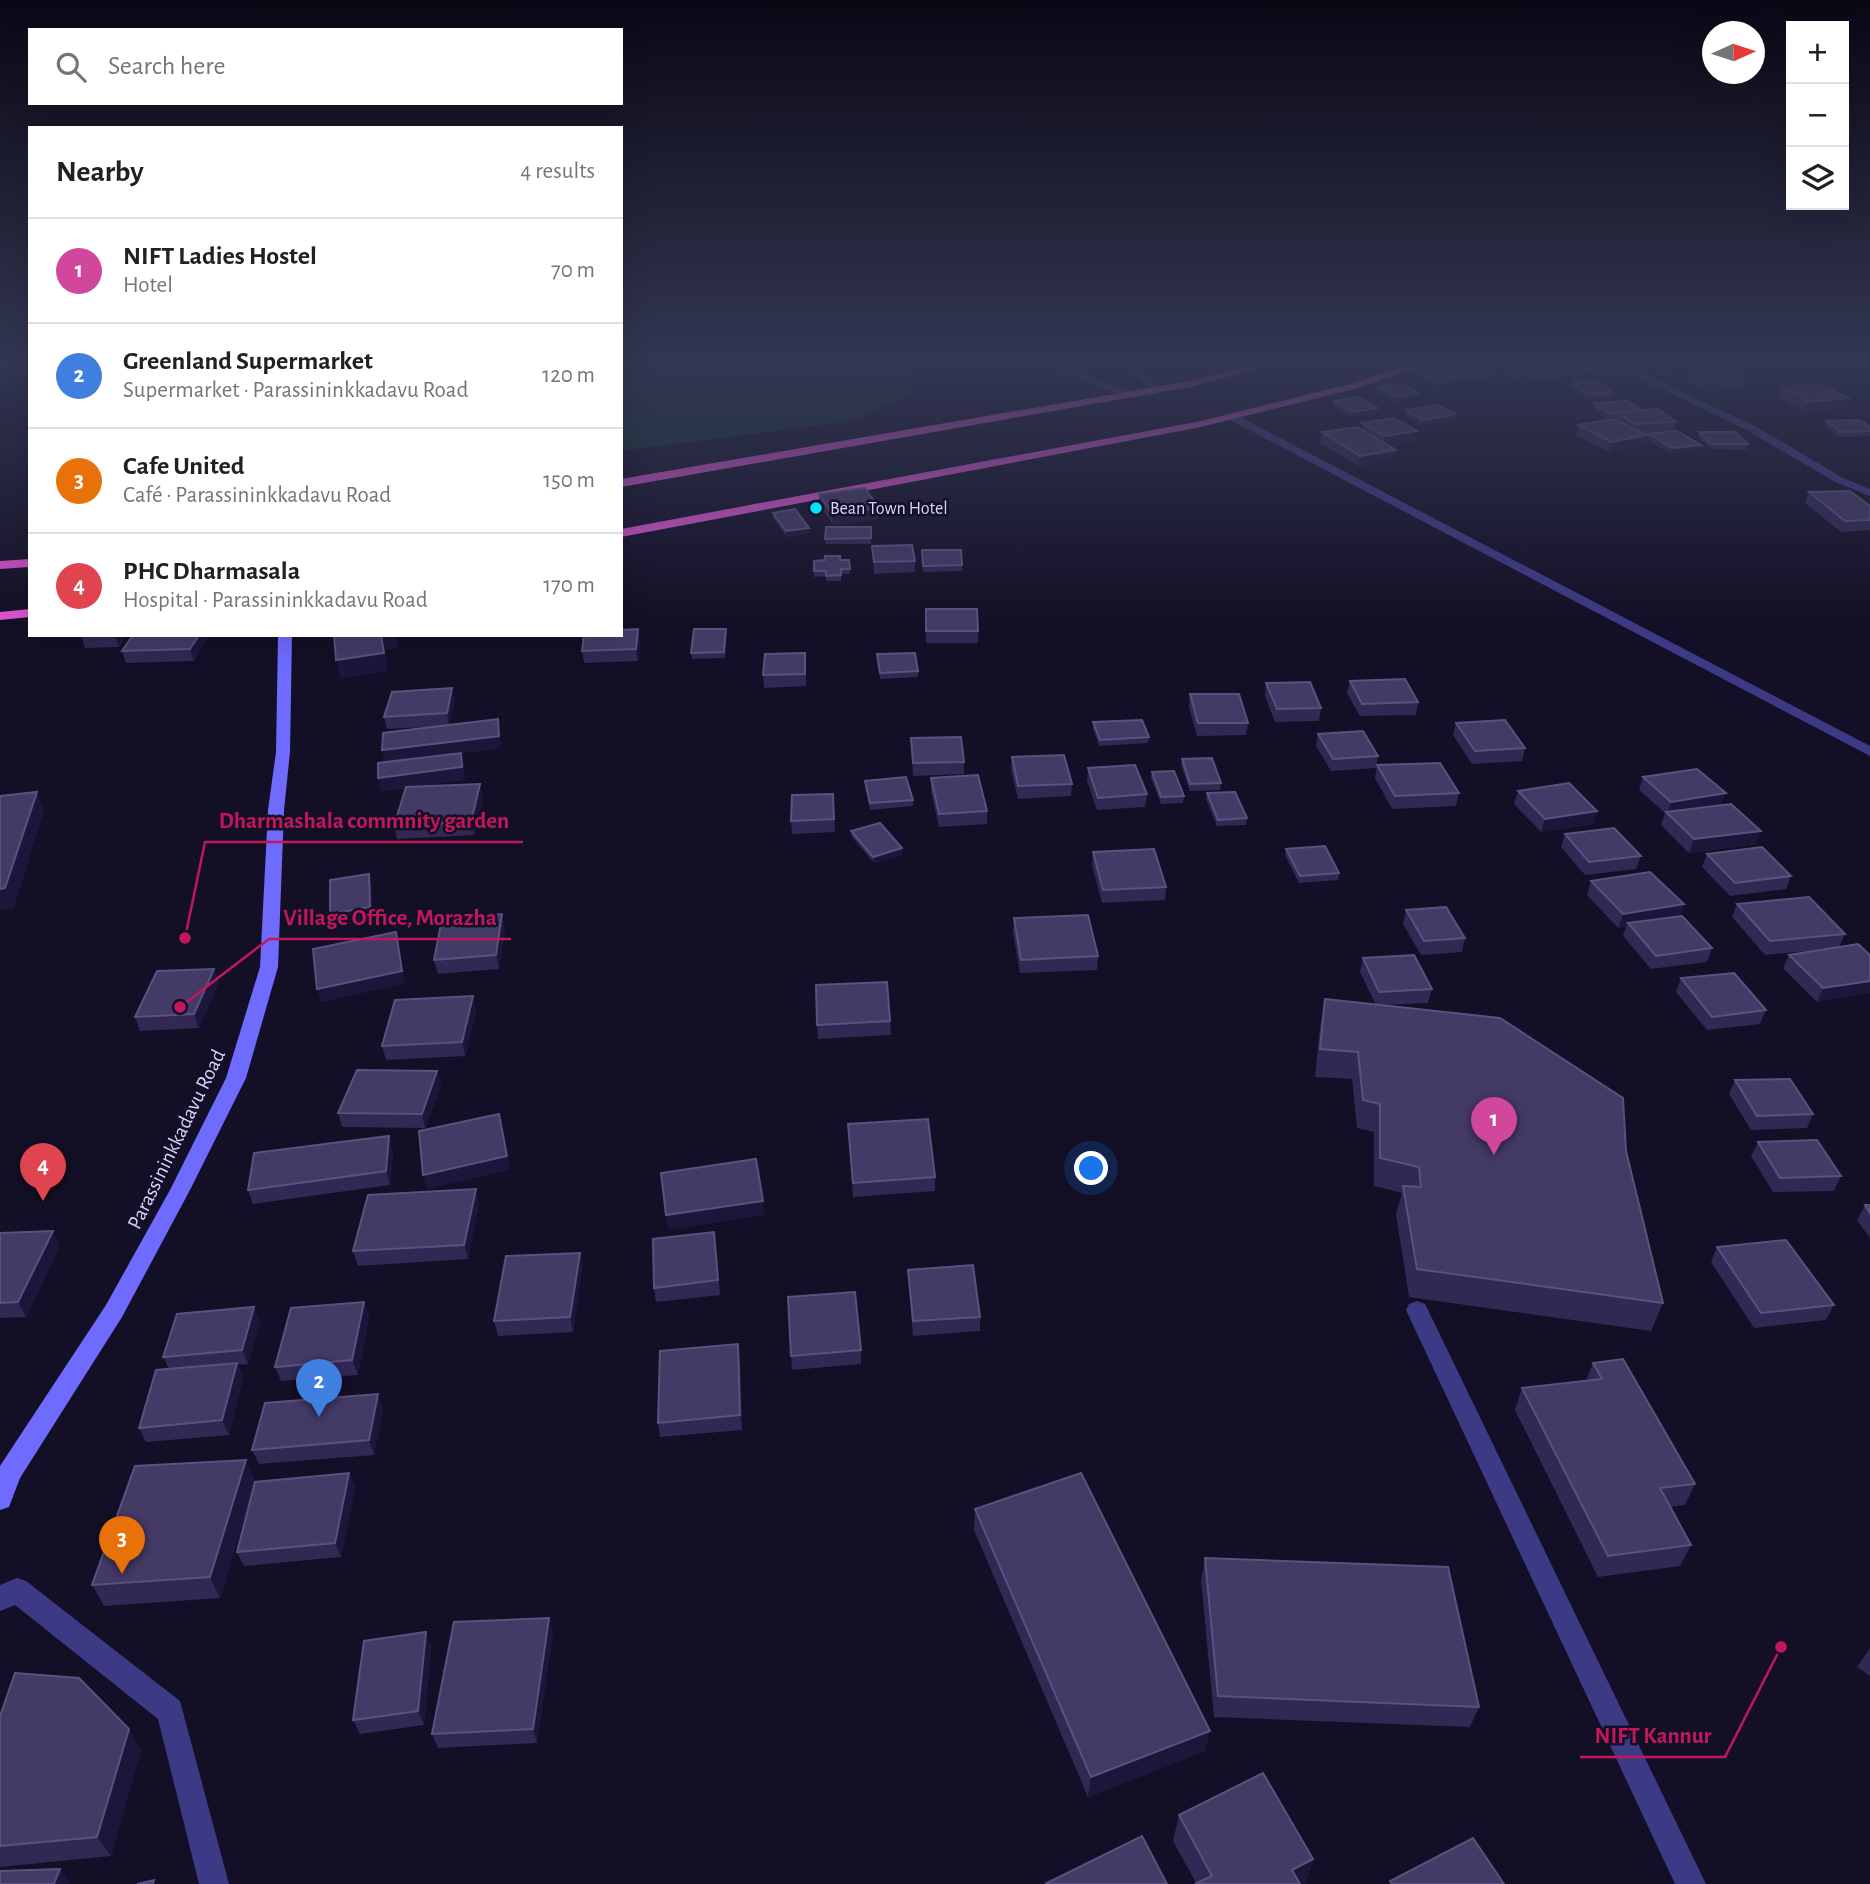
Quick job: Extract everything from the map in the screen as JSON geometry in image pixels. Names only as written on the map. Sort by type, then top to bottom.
[{"type":"highway","points":[[623,483],[824,448]]},
{"type":"highway","points":[[623,533],[1077,448]]},
{"type":"highway","points":[[0,565],[28,563]]},
{"type":"highway","points":[[0,615],[28,613]]},
{"type":"main road","name":"Parassininkkadavu Road","points":[[0,1499],[4,1476],[114,1311],[180,1190],[236,1078],[270,967],[276,810],[283,752],[285,637]]},
{"type":"street","points":[[1291,448],[1870,752]]},
{"type":"street","points":[[1785,448],[1839,480],[1870,493]]},
{"type":"street","points":[[1417,1310],[1691,1884]]},
{"type":"street","points":[[0,1599],[18,1590],[170,1711],[214,1884]]},
{"type":"building","points":[[1347,448],[1396,450],[1360,456]]},
{"type":"building","points":[[865,488],[879,508],[832,514],[819,494]]},
{"type":"building","points":[[1850,491],[1870,506],[1870,520],[1845,521],[1809,492]]},
{"type":"building","points":[[795,509],[809,528],[786,531],[773,513]]},
{"type":"building","points":[[826,527],[871,527],[871,538],[825,539]]},
{"type":"building","points":[[912,545],[915,561],[874,562],[872,546]]},
{"type":"building","points":[[922,550],[961,550],[962,565],[923,566]]},
{"type":"building","points":[[825,556],[840,556],[840,560],[849,560],[850,569],[841,569],[841,575],[826,576],[826,571],[814,571],[814,561],[825,560]]},
{"type":"building","points":[[926,609],[977,609],[978,631],[926,631]]},
{"type":"building","points":[[638,629],[636,649],[582,651],[584,637],[623,637],[623,630]]},
{"type":"building","points":[[694,629],[726,629],[724,652],[691,653]]},
{"type":"building","points":[[132,637],[198,637],[190,649],[122,651]]},
{"type":"building","points":[[334,637],[381,637],[384,653],[336,660]]},
{"type":"building","points":[[805,653],[805,674],[763,675],[765,654]]},
{"type":"building","points":[[915,653],[918,671],[880,673],[877,654]]},
{"type":"building","points":[[1405,679],[1418,702],[1362,704],[1350,681]]},
{"type":"building","points":[[1310,682],[1321,708],[1277,709],[1266,683]]},
{"type":"building","points":[[452,688],[447,713],[384,717],[392,692]]},
{"type":"building","points":[[1190,694],[1239,694],[1248,723],[1198,723]]},
{"type":"building","points":[[498,719],[499,736],[382,750],[383,733]]},
{"type":"building","points":[[1142,720],[1149,737],[1100,740],[1093,722]]},
{"type":"building","points":[[1505,720],[1525,748],[1475,751],[1456,723]]},
{"type":"building","points":[[1363,731],[1378,756],[1333,759],[1318,734]]},
{"type":"building","points":[[961,737],[964,762],[913,763],[911,738]]},
{"type":"building","points":[[461,753],[462,767],[378,778],[378,763]]},
{"type":"building","points":[[1064,755],[1072,784],[1018,786],[1012,757]]},
{"type":"building","points":[[1212,758],[1221,783],[1190,784],[1182,759]]},
{"type":"building","points":[[1440,763],[1459,793],[1395,796],[1377,765]]},
{"type":"building","points":[[1135,765],[1147,794],[1098,798],[1088,768]]},
{"type":"building","points":[[1697,769],[1726,793],[1671,802],[1643,777]]},
{"type":"building","points":[[1174,771],[1184,796],[1161,797],[1152,772]]},
{"type":"building","points":[[978,775],[987,811],[939,814],[931,778]]},
{"type":"building","points":[[906,777],[913,800],[870,803],[865,781]]},
{"type":"building","points":[[1569,783],[1597,811],[1545,819],[1518,791]]},
{"type":"building","points":[[480,784],[471,822],[394,826],[406,787]]},
{"type":"building","points":[[37,792],[5,888],[0,889],[0,796]]},
{"type":"building","points":[[1235,792],[1247,818],[1218,820],[1207,793]]},
{"type":"building","points":[[833,794],[834,819],[791,821],[792,795]]},
{"type":"building","points":[[1731,804],[1761,831],[1694,839],[1666,812]]},
{"type":"building","points":[[880,823],[902,848],[873,857],[851,831]]},
{"type":"building","points":[[1614,828],[1641,856],[1589,862],[1565,834]]},
{"type":"building","points":[[1325,846],[1339,873],[1300,876],[1286,849]]},
{"type":"building","points":[[1762,847],[1791,876],[1735,883],[1707,854]]},
{"type":"building","points":[[1154,849],[1166,887],[1103,890],[1093,852]]},
{"type":"building","points":[[1650,872],[1684,904],[1623,914],[1591,881]]},
{"type":"building","points":[[369,874],[370,907],[330,914],[330,880]]},
{"type":"building","points":[[1809,897],[1845,934],[1770,941],[1737,904]]},
{"type":"building","points":[[1446,907],[1465,938],[1424,941],[1406,910]]},
{"type":"building","points":[[502,914],[496,955],[434,960],[442,919]]},
{"type":"building","points":[[1088,915],[1098,956],[1021,960],[1014,918]]},
{"type":"building","points":[[1682,916],[1712,948],[1656,956],[1628,923]]},
{"type":"building","points":[[396,932],[402,971],[317,989],[313,949]]},
{"type":"building","points":[[1858,944],[1870,955],[1870,981],[1823,988],[1789,955]]},
{"type":"building","points":[[1414,955],[1432,989],[1379,992],[1363,958]]},
{"type":"building","points":[[214,969],[194,1014],[135,1017],[157,971]]},
{"type":"building","points":[[1734,973],[1766,1010],[1712,1017],[1681,978]]},
{"type":"building","points":[[887,982],[890,1021],[817,1025],[816,985]]},
{"type":"building","points":[[473,996],[462,1042],[382,1046],[395,1000]]},
{"type":"building","points":[[1325,999],[1500,1018],[1623,1098],[1626,1151],[1663,1303],[1417,1269],[1403,1186],[1421,1187],[1419,1167],[1380,1158],[1380,1104],[1363,1100],[1358,1052],[1320,1049]]},
{"type":"building","points":[[357,1070],[437,1071],[422,1114],[338,1113]]},
{"type":"building","points":[[1790,1079],[1813,1114],[1757,1116],[1735,1080]]},
{"type":"building","points":[[499,1114],[507,1156],[423,1175],[419,1131]]},
{"type":"building","points":[[928,1119],[935,1177],[853,1183],[848,1124]]},
{"type":"building","points":[[389,1136],[386,1171],[248,1190],[254,1153]]},
{"type":"building","points":[[1817,1140],[1841,1176],[1780,1178],[1758,1142]]},
{"type":"building","points":[[756,1159],[763,1201],[666,1215],[661,1173]]},
{"type":"building","points":[[476,1189],[464,1245],[353,1251],[368,1195]]},
{"type":"building","points":[[53,1231],[18,1302],[0,1303],[0,1233]]},
{"type":"building","points":[[714,1232],[718,1280],[654,1288],[653,1239]]},
{"type":"building","points":[[1786,1240],[1834,1305],[1761,1313],[1717,1247]]},
{"type":"building","points":[[580,1253],[570,1317],[494,1321],[506,1256]]},
{"type":"building","points":[[973,1265],[980,1317],[913,1321],[908,1270]]},
{"type":"building","points":[[855,1292],[861,1350],[791,1356],[788,1297]]},
{"type":"building","points":[[364,1302],[352,1360],[275,1367],[291,1308]]},
{"type":"building","points":[[254,1307],[242,1350],[163,1357],[177,1314]]},
{"type":"building","points":[[738,1344],[740,1415],[658,1423],[660,1351]]},
{"type":"building","points":[[1623,1359],[1695,1484],[1660,1488],[1691,1545],[1608,1556],[1522,1388],[1602,1379],[1593,1363]]},
{"type":"building","points":[[237,1363],[222,1420],[139,1428],[156,1370]]},
{"type":"building","points":[[378,1394],[369,1440],[252,1450],[265,1403]]},
{"type":"building","points":[[246,1460],[210,1577],[92,1585],[135,1466]]},
{"type":"building","points":[[349,1473],[335,1543],[237,1552],[255,1482]]},
{"type":"building","points":[[1081,1473],[1210,1731],[1091,1777],[975,1509]]},
{"type":"building","points":[[1205,1558],[1448,1567],[1479,1707],[1218,1696]]},
{"type":"building","points":[[549,1618],[533,1729],[432,1734],[454,1622]]},
{"type":"building","points":[[426,1632],[418,1711],[353,1720],[364,1641]]},
{"type":"building","points":[[15,1673],[79,1678],[129,1729],[97,1837],[0,1846],[0,1716]]},
{"type":"building","points":[[1263,1773],[1313,1859],[1292,1870],[1300,1884],[1195,1884],[1212,1876],[1179,1815]]},
{"type":"building","points":[[1142,1836],[1167,1884],[1045,1884]]},
{"type":"building","points":[[1473,1838],[1504,1884],[1392,1884],[1390,1881]]},
{"type":"building","points":[[60,1869],[54,1884],[0,1884],[0,1871]]},
{"type":"building","points":[[154,1880],[153,1884],[137,1884]]},
{"type":"place","name":"Bean Town Hotel","points":[[816,508]]},
{"type":"place","name":"Dharmashala commnity garden","points":[[185,938]]},
{"type":"place","name":"Village Office, Morazha","points":[[180,1007]]},
{"type":"place","name":"NIFT Ladies Hostel","points":[[1494,1155]]},
{"type":"place","name":"PHC Dharmasala","points":[[43,1201]]},
{"type":"place","name":"Greenland Supermarket","points":[[319,1417]]},
{"type":"place","name":"Cafe United","points":[[122,1574]]},
{"type":"place","name":"NIFT Kannur","points":[[1781,1647]]}]
